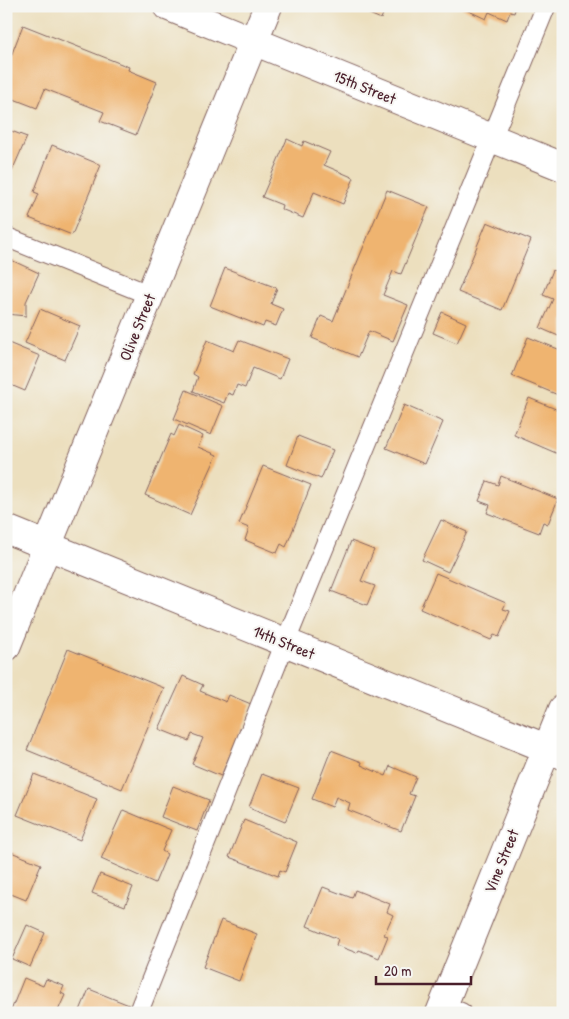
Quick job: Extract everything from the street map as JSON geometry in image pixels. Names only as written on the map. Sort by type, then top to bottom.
[{"type":"street","name":"15th Street","points":[[167,6],[563,167]]},
{"type":"street","name":"Olive Street","points":[[6,647],[268,6]]},
{"type":"street","name":"14th Street","points":[[6,529],[555,751]]},
{"type":"street","name":"Vine Street","points":[[448,1010],[555,751],[563,709]]},
{"type":"lane","points":[[138,1013],[285,643],[546,6]]},
{"type":"lane","points":[[6,237],[150,295]]},
{"type":"building","points":[[351,6],[386,6],[381,19]]},
{"type":"building","points":[[458,6],[516,6],[514,13],[510,12],[507,20],[489,12],[486,19]]},
{"type":"building","points":[[23,25],[129,67],[128,70],[157,82],[136,135],[100,121],[104,112],[45,89],[37,108],[6,96],[6,69]]},
{"type":"building","points":[[6,129],[27,137],[12,171],[6,168]]},
{"type":"building","points":[[287,139],[302,146],[304,141],[330,152],[324,165],[354,178],[343,204],[314,192],[303,218],[281,209],[282,205],[262,197]]},
{"type":"building","points":[[52,145],[101,165],[72,235],[29,218],[39,194],[34,192]]},
{"type":"building","points":[[387,190],[429,207],[401,274],[393,271],[383,295],[408,305],[393,341],[369,331],[358,357],[312,338],[321,316],[333,321]]},
{"type":"building","points":[[487,222],[531,240],[502,310],[458,292]]},
{"type":"building","points":[[9,259],[39,273],[26,302],[26,316],[6,314],[6,265]]},
{"type":"building","points":[[225,268],[277,288],[271,304],[283,309],[276,326],[265,322],[263,327],[210,306]]},
{"type":"building","points":[[553,270],[563,274],[563,338],[540,328],[553,299],[543,295]]},
{"type":"building","points":[[40,309],[80,326],[65,360],[25,343]]},
{"type":"building","points":[[442,312],[466,323],[457,343],[433,333]]},
{"type":"building","points":[[528,337],[563,351],[563,397],[512,376]]},
{"type":"building","points":[[207,340],[234,351],[239,340],[288,359],[280,379],[253,368],[245,388],[237,385],[233,395],[228,393],[224,403],[193,391],[198,377],[193,374]]},
{"type":"building","points":[[6,342],[40,356],[25,391],[6,383]]},
{"type":"building","points":[[186,390],[223,406],[211,435],[174,419]]},
{"type":"building","points":[[529,398],[563,412],[563,456],[514,435]]},
{"type":"building","points":[[404,405],[443,422],[425,464],[386,448]]},
{"type":"building","points":[[179,425],[203,436],[198,447],[217,455],[190,515],[145,495],[171,434],[174,436]]},
{"type":"building","points":[[298,436],[333,450],[321,479],[287,465]]},
{"type":"building","points":[[263,466],[311,485],[286,547],[281,544],[277,553],[245,540],[249,528],[239,524]]},
{"type":"building","points":[[501,476],[558,499],[548,524],[543,522],[539,533],[487,513],[490,505],[479,501],[487,481],[498,485]]},
{"type":"building","points":[[441,520],[467,532],[448,572],[422,560]]},
{"type":"building","points":[[351,541],[374,550],[361,581],[375,586],[367,605],[331,591]]},
{"type":"building","points":[[436,573],[506,603],[503,609],[510,611],[499,637],[494,635],[491,640],[420,609]]},
{"type":"building","points":[[68,649],[164,688],[122,789],[27,750]]},
{"type":"building","points":[[183,676],[203,685],[200,691],[226,702],[229,695],[251,704],[221,776],[192,764],[203,738],[192,734],[189,741],[159,729]]},
{"type":"building","points":[[331,750],[362,762],[361,765],[386,776],[390,766],[416,777],[409,794],[415,796],[401,831],[348,810],[350,803],[336,797],[332,807],[312,799]]},
{"type":"building","points":[[34,774],[97,799],[80,840],[17,815]]},
{"type":"building","points":[[262,774],[299,788],[285,822],[249,807]]},
{"type":"building","points":[[173,786],[209,800],[197,831],[161,817]]},
{"type":"building","points":[[123,810],[171,830],[162,851],[167,854],[155,883],[101,859]]},
{"type":"building","points":[[244,820],[297,842],[285,872],[280,870],[278,876],[229,857]]},
{"type":"building","points":[[6,850],[41,864],[26,900],[6,892]]},
{"type":"building","points":[[100,874],[133,887],[125,906],[92,893]]},
{"type":"building","points":[[323,887],[352,898],[355,890],[390,904],[387,912],[393,915],[384,935],[388,936],[379,958],[359,950],[357,953],[336,945],[338,939],[307,926]]},
{"type":"building","points":[[221,920],[257,934],[239,981],[203,967]]},
{"type":"building","points":[[27,925],[45,933],[30,967],[12,959]]},
{"type":"building","points":[[24,978],[43,986],[46,979],[64,986],[61,993],[65,995],[57,1013],[10,1013]]},
{"type":"building","points":[[89,989],[129,1005],[126,1013],[79,1013]]}]
